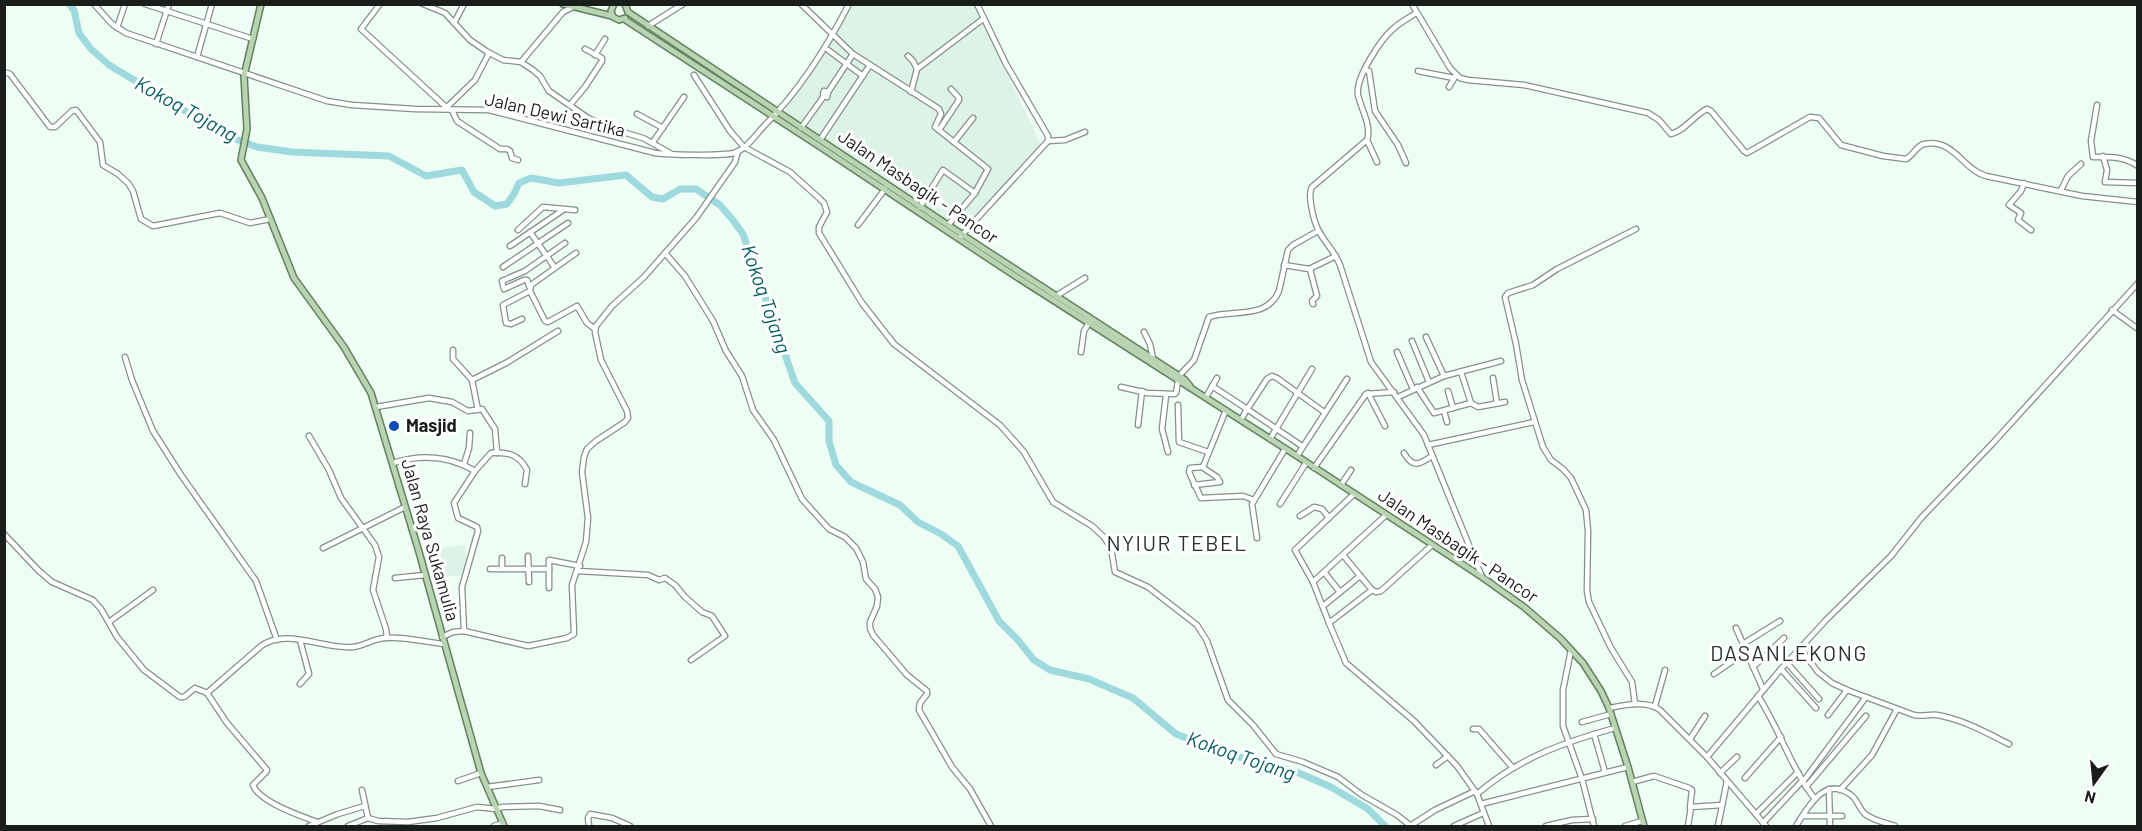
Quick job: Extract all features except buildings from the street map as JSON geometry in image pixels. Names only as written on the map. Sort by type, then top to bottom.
[{"type":"main road","name":"Jalan Raya Sukamulia","points":[[261,4],[245,73],[246,136],[241,160],[259,191],[294,278],[360,373],[376,407],[481,772],[504,825]]},
{"type":"main road","name":"Jalan Masbagik - Pancor","points":[[563,4],[612,16],[617,20],[624,19],[820,140],[948,225],[960,237]]},
{"type":"main road","points":[[612,16],[611,8],[614,4]]},
{"type":"main road","points":[[624,19],[628,12],[625,4]]},
{"type":"main road","name":"Jalan Masbagik - Pancor","points":[[628,12],[885,189],[1178,378],[1482,577],[1524,607],[1571,650],[1590,672],[1610,711],[1643,824]]},
{"type":"main road","name":"Jalan Masbagik - Pancor","points":[[1032,284],[1056,296],[1090,321],[1153,359],[1178,378]]},
{"type":"street","name":"Jalan Dewi Sartika","points":[[94,4],[117,28],[156,44],[334,102],[494,111],[656,153],[672,155],[730,154],[744,147],[777,115],[834,34],[849,4]]},
{"type":"street","points":[[117,28],[125,4]]},
{"type":"street","points":[[145,4],[253,39]]},
{"type":"street","points":[[156,44],[169,4]]},
{"type":"street","points":[[196,57],[213,4]]},
{"type":"street","points":[[380,4],[360,29],[444,109],[475,80],[489,53]]},
{"type":"street","points":[[423,4],[442,12],[470,40],[489,53],[507,61],[521,63],[538,74],[549,91],[596,122],[653,142],[672,155]]},
{"type":"street","points":[[454,23],[464,4]]},
{"type":"street","points":[[648,26],[683,4]]},
{"type":"street","points":[[801,4],[853,54],[939,109],[941,114],[935,126],[988,169],[975,193],[948,225]]},
{"type":"street","points":[[977,4],[1006,64],[1048,136],[1048,141]]},
{"type":"street","points":[[1412,4],[1455,77]]},
{"type":"street","points":[[521,63],[563,12],[573,7]]},
{"type":"street","points":[[1377,162],[1367,140],[1369,130],[1358,91],[1365,70],[1388,33],[1416,13]]},
{"type":"street","points":[[917,69],[983,19]]},
{"type":"street","points":[[595,55],[606,39]]},
{"type":"street","points":[[570,105],[602,61],[602,58],[585,49]]},
{"type":"street","points":[[828,50],[864,76]]},
{"type":"street","points":[[801,128],[853,54]]},
{"type":"street","points":[[908,56],[914,61],[917,69],[911,92]]},
{"type":"street","points":[[820,140],[870,65]]},
{"type":"street","points":[[1365,70],[1369,72],[1375,111],[1398,146],[1406,163]]},
{"type":"street","points":[[1418,71],[1468,80],[1524,85],[1650,114],[1659,120],[1671,134],[1677,132],[1704,110],[1709,110],[1746,153],[1810,117],[1815,117],[1819,118],[1841,145],[1883,156],[1906,159],[1923,144],[1940,144],[1951,149],[1981,175],[2082,196],[2138,202]]},
{"type":"street","points":[[4,72],[10,74],[50,127],[55,127],[76,110],[100,142],[103,165],[128,183],[133,191],[141,219],[148,224],[159,226],[220,213],[250,223],[270,219]]},
{"type":"street","points":[[694,75],[730,131],[744,147],[790,172],[824,203],[827,212],[819,227],[819,233],[866,310],[898,348],[1000,425],[1024,452],[1053,502],[1092,526],[1104,537],[1111,548],[1115,572],[1148,587],[1197,625],[1207,641],[1228,700],[1258,730],[1276,754],[1303,762],[1338,777],[1410,826],[1435,810],[1476,793],[1513,768],[1568,741],[1615,728]]},
{"type":"street","points":[[1449,87],[1455,77]]},
{"type":"street","points":[[939,130],[959,99],[951,89]]},
{"type":"street","points":[[653,142],[684,98]]},
{"type":"street","points":[[2097,105],[2093,122],[2093,157],[2122,158],[2138,166]]},
{"type":"street","points":[[452,110],[457,121],[500,149],[507,148],[512,158],[519,160]]},
{"type":"street","points":[[637,114],[663,128]]},
{"type":"street","points":[[954,142],[973,118]]},
{"type":"street","points":[[960,237],[1048,141],[1065,140],[1086,132]]},
{"type":"street","points":[[1367,140],[1310,190],[1309,196],[1318,231],[1336,256],[1374,366],[1420,429],[1428,445],[1482,577]]},
{"type":"street","points":[[595,329],[607,312],[644,277],[705,205],[735,162],[738,151]]},
{"type":"street","points":[[2103,156],[2107,170],[2105,182],[2138,183]]},
{"type":"street","points":[[2061,190],[2068,176],[2082,164]]},
{"type":"street","points":[[920,207],[943,170],[975,193]]},
{"type":"street","points":[[2024,183],[2021,191],[2009,205],[2022,214],[2019,221],[2031,230]]},
{"type":"street","points":[[858,225],[885,189]]},
{"type":"street","points":[[518,230],[543,207],[575,210]]},
{"type":"street","points":[[510,246],[563,210]]},
{"type":"street","points":[[503,267],[568,223]]},
{"type":"street","points":[[1635,704],[1630,677],[1611,648],[1593,613],[1588,597],[1586,510],[1570,478],[1547,455],[1534,422],[1521,380],[1506,295],[1533,285],[1557,269],[1636,229]]},
{"type":"street","points":[[1121,387],[1166,395],[1176,393],[1178,378],[1194,360],[1209,317],[1232,313],[1252,313],[1269,304],[1277,297],[1287,253],[1291,247],[1318,231]]},
{"type":"street","points":[[530,232],[555,268]]},
{"type":"street","points":[[442,637],[453,632],[464,631],[528,646],[571,637],[574,632],[572,585],[586,542],[588,518],[582,472],[584,457],[593,443],[625,422],[628,416],[601,360],[595,329],[587,323],[577,306],[548,322],[545,321],[526,280],[504,289],[502,281],[525,272],[565,243]]},
{"type":"street","points":[[522,319],[511,324],[506,323],[503,305],[530,288],[576,253]]},
{"type":"street","points":[[665,253],[685,276],[712,321],[726,351],[742,376],[753,410],[774,440],[802,499],[829,529],[845,537],[856,548],[863,562],[866,579],[875,589],[878,597],[870,628],[884,650],[893,656],[907,675],[927,691],[919,710],[952,767],[969,789],[991,826]]},
{"type":"street","points":[[1284,265],[1310,269],[1336,256]]},
{"type":"street","points":[[1310,269],[1317,296],[1312,301],[1313,304]]},
{"type":"street","points":[[1056,296],[1085,278]]},
{"type":"street","points":[[1707,757],[1780,669],[1891,556],[1922,517],[1993,443],[2138,283]]},
{"type":"street","points":[[2112,310],[2138,329]]},
{"type":"street","points":[[1081,352],[1084,331],[1090,321]]},
{"type":"street","points":[[472,380],[506,363],[558,331]]},
{"type":"street","points":[[1144,332],[1150,344],[1153,359]]},
{"type":"street","points":[[1426,337],[1444,376]]},
{"type":"street","points":[[1412,341],[1429,382]]},
{"type":"street","points":[[453,350],[452,358],[472,380],[478,410]]},
{"type":"street","points":[[1397,352],[1415,388],[1434,413],[1471,403]]},
{"type":"street","points":[[125,357],[153,431],[256,581],[277,640]]},
{"type":"street","points":[[1371,393],[1396,395],[1444,376],[1502,361]]},
{"type":"street","points":[[1270,439],[1312,369]]},
{"type":"street","points":[[1461,372],[1471,403],[1476,407],[1505,402]]},
{"type":"street","points":[[1241,420],[1269,377],[1278,378],[1324,412]]},
{"type":"street","points":[[1206,397],[1217,378]]},
{"type":"street","points":[[1493,378],[1497,403]]},
{"type":"street","points":[[1297,456],[1347,379]]},
{"type":"street","points":[[1314,468],[1361,400],[1385,381]]},
{"type":"street","points":[[1212,386],[1302,446]]},
{"type":"street","points":[[1138,425],[1142,391]]},
{"type":"street","points":[[1448,391],[1453,408]]},
{"type":"street","points":[[1371,393],[1385,426]]},
{"type":"street","points":[[1166,395],[1162,429],[1168,452]]},
{"type":"street","points":[[376,407],[429,398],[452,402],[468,411],[483,410],[495,429],[497,453]]},
{"type":"street","points":[[1178,405],[1179,442],[1208,452]]},
{"type":"street","points":[[1202,467],[1226,410]]},
{"type":"street","points":[[1444,411],[1447,422]]},
{"type":"street","points":[[1428,445],[1534,422]]},
{"type":"street","points":[[464,464],[469,448],[470,433]]},
{"type":"street","points":[[309,436],[329,470],[337,492],[375,545],[378,561],[374,590],[387,638]]},
{"type":"street","points":[[1257,538],[1252,506],[1285,449]]},
{"type":"street","points":[[1404,453],[1413,463],[1420,463],[1432,456]]},
{"type":"street","points":[[464,631],[462,586],[478,529],[458,518],[454,505],[475,471],[490,454],[513,454],[519,458],[527,470],[525,484]]},
{"type":"street","points":[[393,463],[424,458],[452,460],[475,471]]},
{"type":"street","points":[[1280,504],[1306,462]]},
{"type":"street","points":[[1194,485],[1220,482],[1217,477],[1202,467],[1189,469],[1194,485],[1201,498],[1243,496],[1254,500]]},
{"type":"street","points":[[1341,485],[1351,470]]},
{"type":"street","points":[[1354,494],[1295,550],[1313,582],[1346,663],[1414,721],[1448,756],[1476,793],[1489,826]]},
{"type":"street","points":[[323,548],[405,507]]},
{"type":"street","points":[[1300,516],[1308,510],[1318,508],[1329,518]]},
{"type":"street","points":[[1313,582],[1386,515]]},
{"type":"street","points":[[4,534],[52,582],[93,600],[139,665],[166,688],[181,698],[195,688],[207,693],[222,717],[267,770],[253,785],[255,790],[270,801],[317,822]]},
{"type":"street","points":[[1343,555],[1376,592],[1381,591],[1432,545]]},
{"type":"street","points":[[528,556],[529,582]]},
{"type":"street","points":[[502,558],[502,569]]},
{"type":"street","points":[[549,588],[550,560],[579,568],[648,575],[659,580],[665,578],[697,608],[712,616],[725,636],[691,660]]},
{"type":"street","points":[[490,569],[549,569]]},
{"type":"street","points":[[1324,572],[1340,592]]},
{"type":"street","points":[[395,578],[425,575]]},
{"type":"street","points":[[1323,606],[1360,576]]},
{"type":"street","points":[[109,622],[153,590]]},
{"type":"street","points":[[1329,623],[1372,590]]},
{"type":"street","points":[[1743,644],[1780,621]]},
{"type":"street","points":[[1736,628],[1763,689]]},
{"type":"street","points":[[207,693],[261,645],[277,640],[300,640],[350,647],[387,638],[444,644]]},
{"type":"street","points":[[1753,667],[1784,638]]},
{"type":"street","points":[[300,640],[309,674],[300,684]]},
{"type":"street","points":[[1800,648],[1818,672],[1832,683],[1847,690],[1920,717],[1939,715],[1959,721],[2009,744]]},
{"type":"street","points":[[1571,650],[1563,696],[1563,726],[1582,779],[1594,826]]},
{"type":"street","points":[[1714,674],[1747,651]]},
{"type":"street","points":[[1787,663],[1819,699]]},
{"type":"street","points":[[1780,669],[1816,708]]},
{"type":"street","points":[[1656,706],[1665,670]]},
{"type":"street","points":[[1828,715],[1847,690]]},
{"type":"street","points":[[1758,696],[1806,787],[1815,799]]},
{"type":"street","points":[[1582,722],[1635,704],[1656,706],[1707,757],[1764,825],[1804,780],[1866,697]]},
{"type":"street","points":[[1840,789],[1872,755],[1897,709]]},
{"type":"street","points":[[1690,739],[1705,716]]},
{"type":"street","points":[[1806,787],[1866,716]]},
{"type":"street","points":[[1473,729],[1479,729],[1513,768]]},
{"type":"street","points":[[1594,734],[1605,772]]},
{"type":"street","points":[[1744,778],[1781,737]]},
{"type":"street","points":[[1436,765],[1448,756]]},
{"type":"street","points":[[1720,773],[1737,757]]},
{"type":"street","points":[[1481,804],[1628,767]]},
{"type":"street","points":[[1756,814],[1798,771]]},
{"type":"street","points":[[458,781],[481,772]]},
{"type":"street","points":[[1632,782],[1654,776],[1692,790],[1688,826]]},
{"type":"street","points":[[487,787],[539,780]]},
{"type":"street","points":[[1718,826],[1727,781]]},
{"type":"street","points":[[1829,789],[1830,826]]},
{"type":"street","points":[[1796,826],[1820,793],[1829,789],[1840,789],[1852,795],[1866,815],[1895,826]]},
{"type":"street","points":[[362,790],[368,819]]},
{"type":"street","points":[[1690,808],[1722,805]]},
{"type":"street","points":[[309,826],[365,806]]},
{"type":"street","points":[[348,826],[368,819],[383,824],[423,820],[477,807],[496,809],[539,806],[560,810]]},
{"type":"street","points":[[1454,826],[1483,813]]},
{"type":"street","points":[[589,826],[590,814],[612,818],[630,826]]},
{"type":"street","points":[[1803,816],[1842,816]]},
{"type":"street","points":[[325,819],[328,826]]},
{"type":"street","points":[[1546,826],[1572,820],[1593,819]]},
{"type":"street","points":[[1625,826],[1643,824]]},
{"type":"street","points":[[494,826],[504,825]]},
{"type":"shaded area","points":[[852,5],[975,5],[1042,147],[962,233],[783,113],[826,50]]},
{"type":"shaded area","points":[[465,545],[467,575],[431,578],[424,549]]},
{"type":"waterway","name":"Kokoq Tojang","points":[[69,4],[74,10],[79,33],[91,49],[109,65],[225,135],[257,147],[292,152],[389,156],[426,176],[462,170],[474,192],[495,206],[507,204],[519,183],[531,178],[559,183],[626,175],[652,197],[663,199],[680,189],[696,189],[720,205],[743,234],[795,383],[829,421],[829,441],[836,465],[851,482],[900,505],[918,522],[958,546],[999,621],[1034,660],[1050,670],[1089,679],[1133,698],[1176,734],[1228,754],[1299,773],[1331,787],[1368,809],[1385,826]]},
{"type":"place","name":"Masjid","points":[[394,426]]},
{"type":"district","name":"NYIUR TEBEL","points":[[1177,544]]},
{"type":"district","name":"DASANLEKONG","points":[[1789,654]]}]
